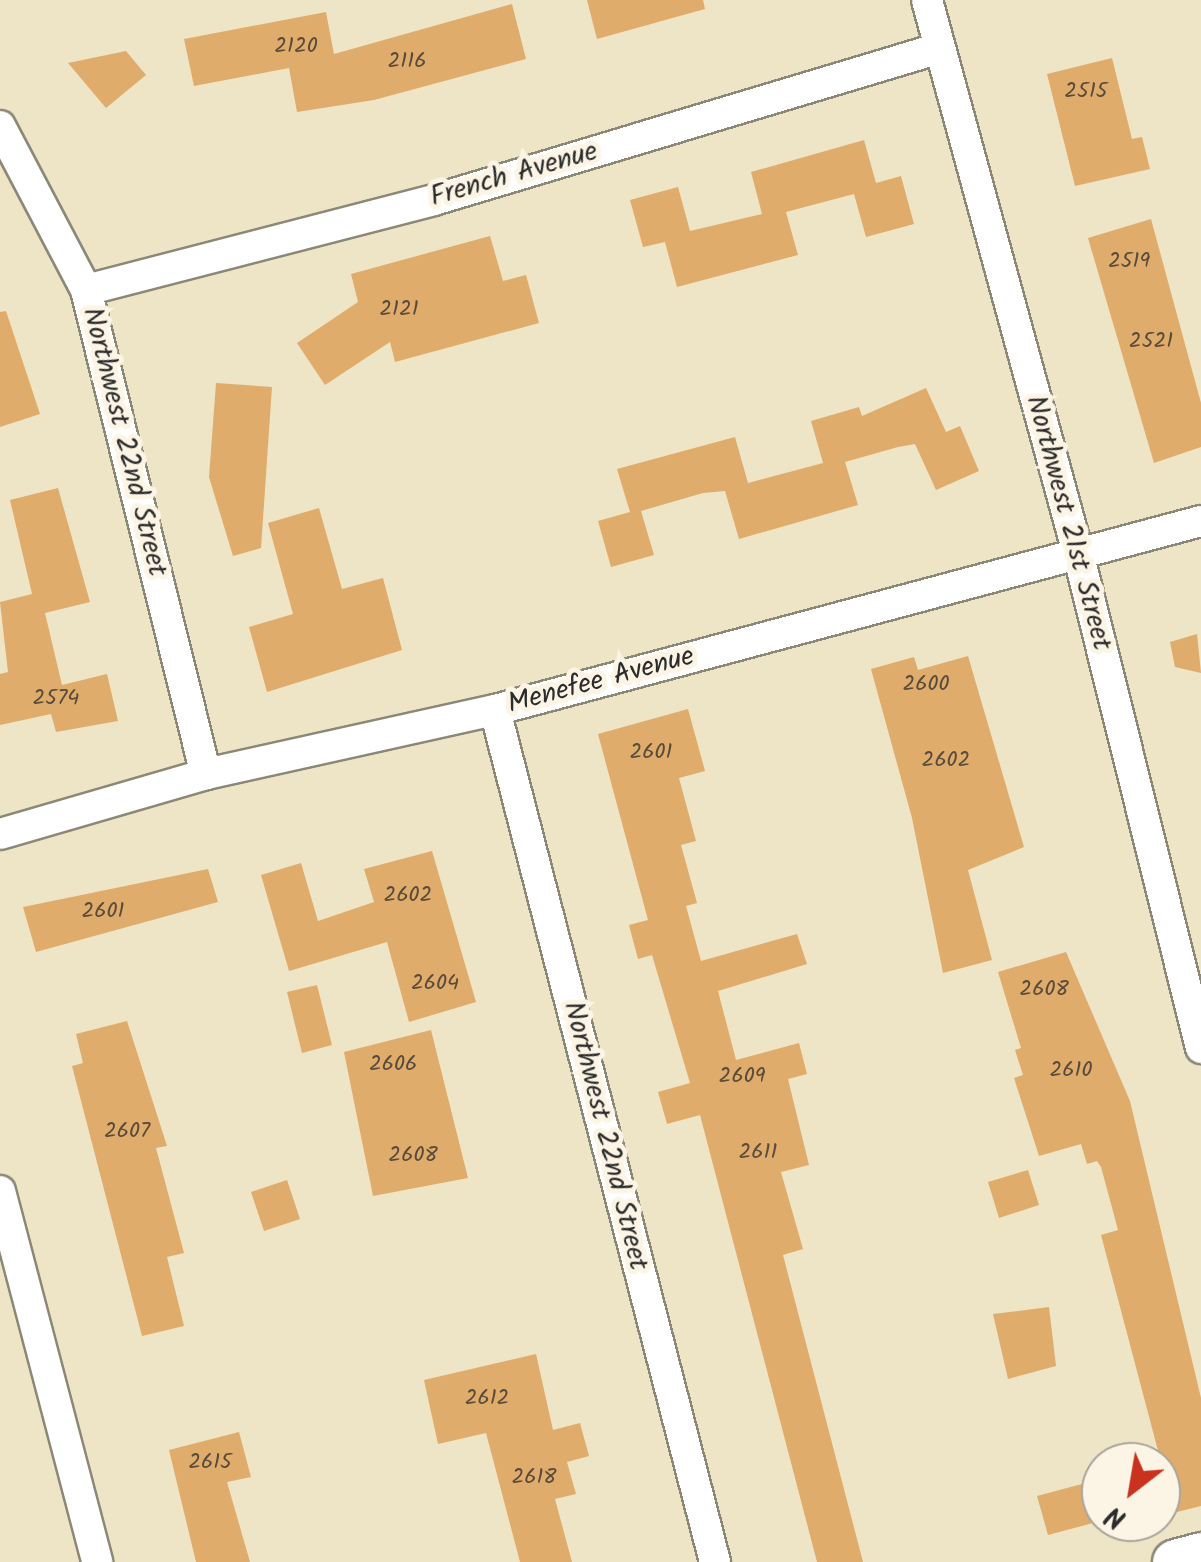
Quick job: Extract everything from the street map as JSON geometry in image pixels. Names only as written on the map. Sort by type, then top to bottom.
[{"type":"main road","points":[[1176,1562],[1201,1555]]},
{"type":"street","name":"Northwest 21st Street","points":[[927,0],[1078,553],[1201,1048]]},
{"type":"street","name":"French Avenue","points":[[86,290],[434,200],[940,48]]},
{"type":"street","name":"Northwest 22nd Street","points":[[0,126],[86,290],[206,774]]},
{"type":"street","name":"Menefee Avenue","points":[[0,834],[206,774],[495,710],[1201,521]]},
{"type":"street","name":"Northwest 22nd Street","points":[[495,710],[716,1562]]},
{"type":"street","points":[[0,1191],[97,1562]]},
{"type":"building","points":[[587,0],[703,0],[705,9],[597,39]]},
{"type":"building","points":[[512,4],[526,59],[374,100],[297,112],[289,68],[194,86],[184,39],[326,12],[334,54]]},
{"type":"building","points":[[126,51],[146,75],[106,108],[68,63]]},
{"type":"building","points":[[1112,58],[1132,139],[1142,137],[1150,169],[1075,186],[1047,74]]},
{"type":"building","points":[[864,140],[876,183],[901,176],[914,224],[866,237],[854,194],[786,212],[798,255],[677,287],[665,242],[643,247],[630,200],[678,187],[690,231],[762,214],[751,172]]},
{"type":"building","points":[[1151,219],[1201,403],[1201,447],[1154,463],[1088,238]]},
{"type":"building","points":[[490,236],[503,281],[526,275],[539,323],[395,362],[390,342],[325,385],[297,343],[358,302],[351,274]]},
{"type":"building","points":[[6,311],[40,414],[0,427],[0,312]]},
{"type":"building","points":[[216,383],[272,387],[261,548],[233,556],[209,477]]},
{"type":"building","points":[[926,388],[946,432],[960,426],[979,471],[936,490],[915,444],[845,462],[858,505],[739,539],[725,491],[703,493],[641,511],[654,555],[611,567],[598,521],[630,512],[617,469],[735,437],[748,483],[823,463],[811,421],[859,407],[862,416]]},
{"type":"building","points":[[58,488],[90,602],[45,613],[62,685],[107,674],[118,721],[56,732],[51,714],[0,725],[0,674],[8,672],[0,602],[32,594],[10,500]]},
{"type":"building","points":[[319,508],[342,589],[383,578],[402,650],[267,692],[249,627],[293,614],[268,523]]},
{"type":"building","points":[[1197,634],[1201,673],[1175,667],[1170,642]]},
{"type":"building","points":[[968,656],[1024,847],[968,870],[992,960],[943,973],[912,818],[871,669],[914,657],[918,670]]},
{"type":"building","points":[[688,709],[705,771],[679,778],[696,841],[681,845],[697,903],[686,906],[701,961],[797,934],[807,964],[718,991],[736,1060],[799,1043],[807,1074],[788,1079],[809,1165],[781,1172],[803,1249],[783,1255],[863,1562],[817,1562],[700,1115],[667,1124],[658,1092],[690,1083],[652,955],[638,959],[629,925],[648,920],[598,734]]},
{"type":"building","points":[[432,851],[476,1002],[409,1022],[387,942],[289,971],[261,875],[301,863],[318,921],[374,902],[364,869]]},
{"type":"building","points":[[208,869],[218,902],[36,952],[23,907]]},
{"type":"building","points":[[1066,952],[1130,1101],[1201,1398],[1201,1506],[1181,1511],[1181,1442],[1156,1442],[1101,1235],[1118,1230],[1101,1167],[1097,1161],[1087,1164],[1081,1144],[1039,1156],[1014,1078],[1023,1075],[1015,1050],[1021,1048],[998,972]]},
{"type":"building","points":[[317,985],[332,1045],[302,1053],[287,992]]},
{"type":"building","points":[[127,1021],[167,1146],[156,1148],[184,1253],[167,1257],[184,1326],[142,1336],[72,1066],[83,1063],[76,1034]]},
{"type":"building","points":[[431,1030],[468,1178],[373,1196],[344,1052]]},
{"type":"building","points":[[1028,1170],[1039,1205],[999,1218],[988,1182]]},
{"type":"building","points":[[287,1180],[300,1219],[264,1231],[251,1192]]},
{"type":"building","points":[[1049,1307],[1056,1366],[1008,1379],[993,1314]]},
{"type":"building","points":[[536,1354],[553,1430],[580,1423],[589,1456],[567,1462],[576,1494],[555,1499],[572,1562],[520,1562],[486,1433],[438,1444],[424,1380]]},
{"type":"building","points":[[239,1432],[251,1477],[227,1482],[250,1562],[196,1562],[169,1450]]},
{"type":"building","points":[[1081,1484],[1081,1526],[1048,1535],[1037,1496]]}]
